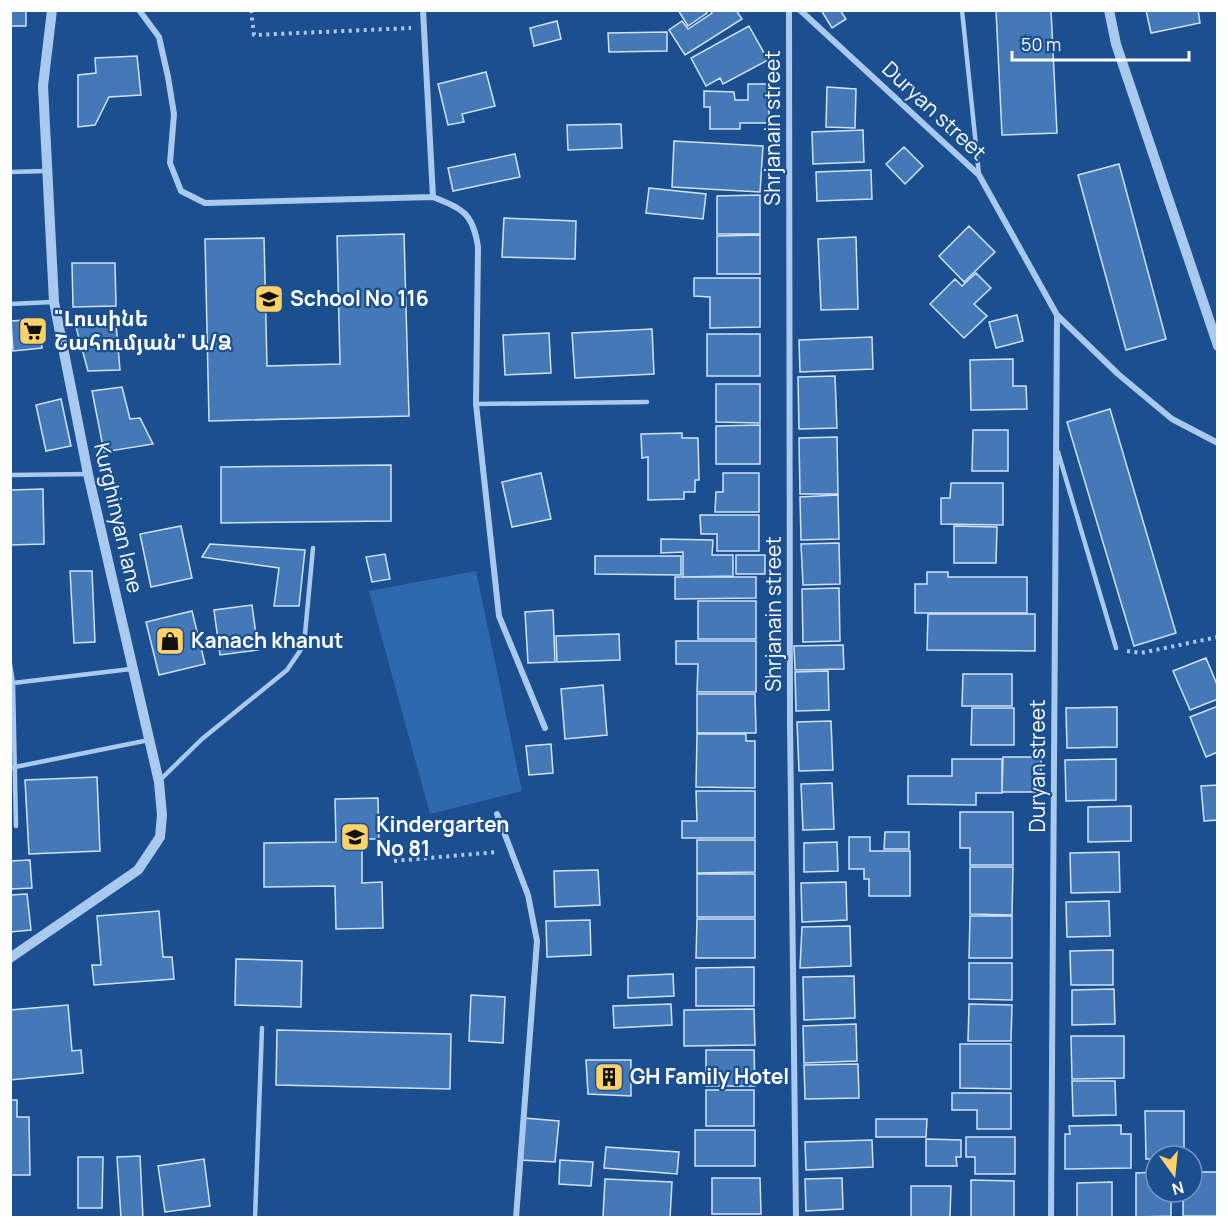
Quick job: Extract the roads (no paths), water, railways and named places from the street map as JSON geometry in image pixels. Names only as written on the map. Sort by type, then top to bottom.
[{"type":"street","name":"Kurghinyan lane","points":[[10,958],[138,870],[160,837],[162,815],[159,782],[88,474],[54,302],[45,171],[43,86],[52,10]]},
{"type":"street","points":[[139,10],[159,37],[174,114],[170,163],[181,191],[205,203],[433,197],[461,208],[475,225],[478,247],[476,404],[499,616],[545,728]]},
{"type":"street","points":[[423,10],[433,197]]},
{"type":"street","name":"Shrjanain street","points":[[789,10],[790,723],[795,1218]]},
{"type":"street","name":"Duryan street","points":[[800,10],[979,175],[1057,315],[1118,374],[1172,419],[1218,443]]},
{"type":"street","points":[[1109,10],[1116,44],[1218,346]]},
{"type":"street","name":"Duryan street","points":[[1051,1218],[1057,315]]},
{"type":"street","points":[[497,814],[528,895],[537,941],[516,1218]]},
{"type":"lane","points":[[962,10],[979,175]]},
{"type":"lane","points":[[10,172],[45,171]]},
{"type":"lane","points":[[10,304],[54,302]]},
{"type":"lane","points":[[476,404],[647,402]]},
{"type":"lane","points":[[1056,448],[1116,648]]},
{"type":"lane","points":[[10,475],[88,474]]},
{"type":"lane","points":[[159,782],[202,739],[287,670],[304,645],[312,548]]},
{"type":"lane","points":[[10,664],[13,683],[16,826]]},
{"type":"lane","points":[[13,683],[133,669]]},
{"type":"lane","points":[[13,767],[149,740]]},
{"type":"lane","points":[[255,1218],[262,1028]]},
{"type":"place","name":"School No 116","points":[[269,299]]},
{"type":"place","name":"\"Լուսինե Շահումյան\" Ա/Ձ","points":[[33,331]]},
{"type":"place","name":"Kanach khanut","points":[[170,641]]},
{"type":"place","name":"Kindergarten No 81","points":[[355,837]]},
{"type":"place","name":"GH Family Hotel","points":[[609,1077]]}]
